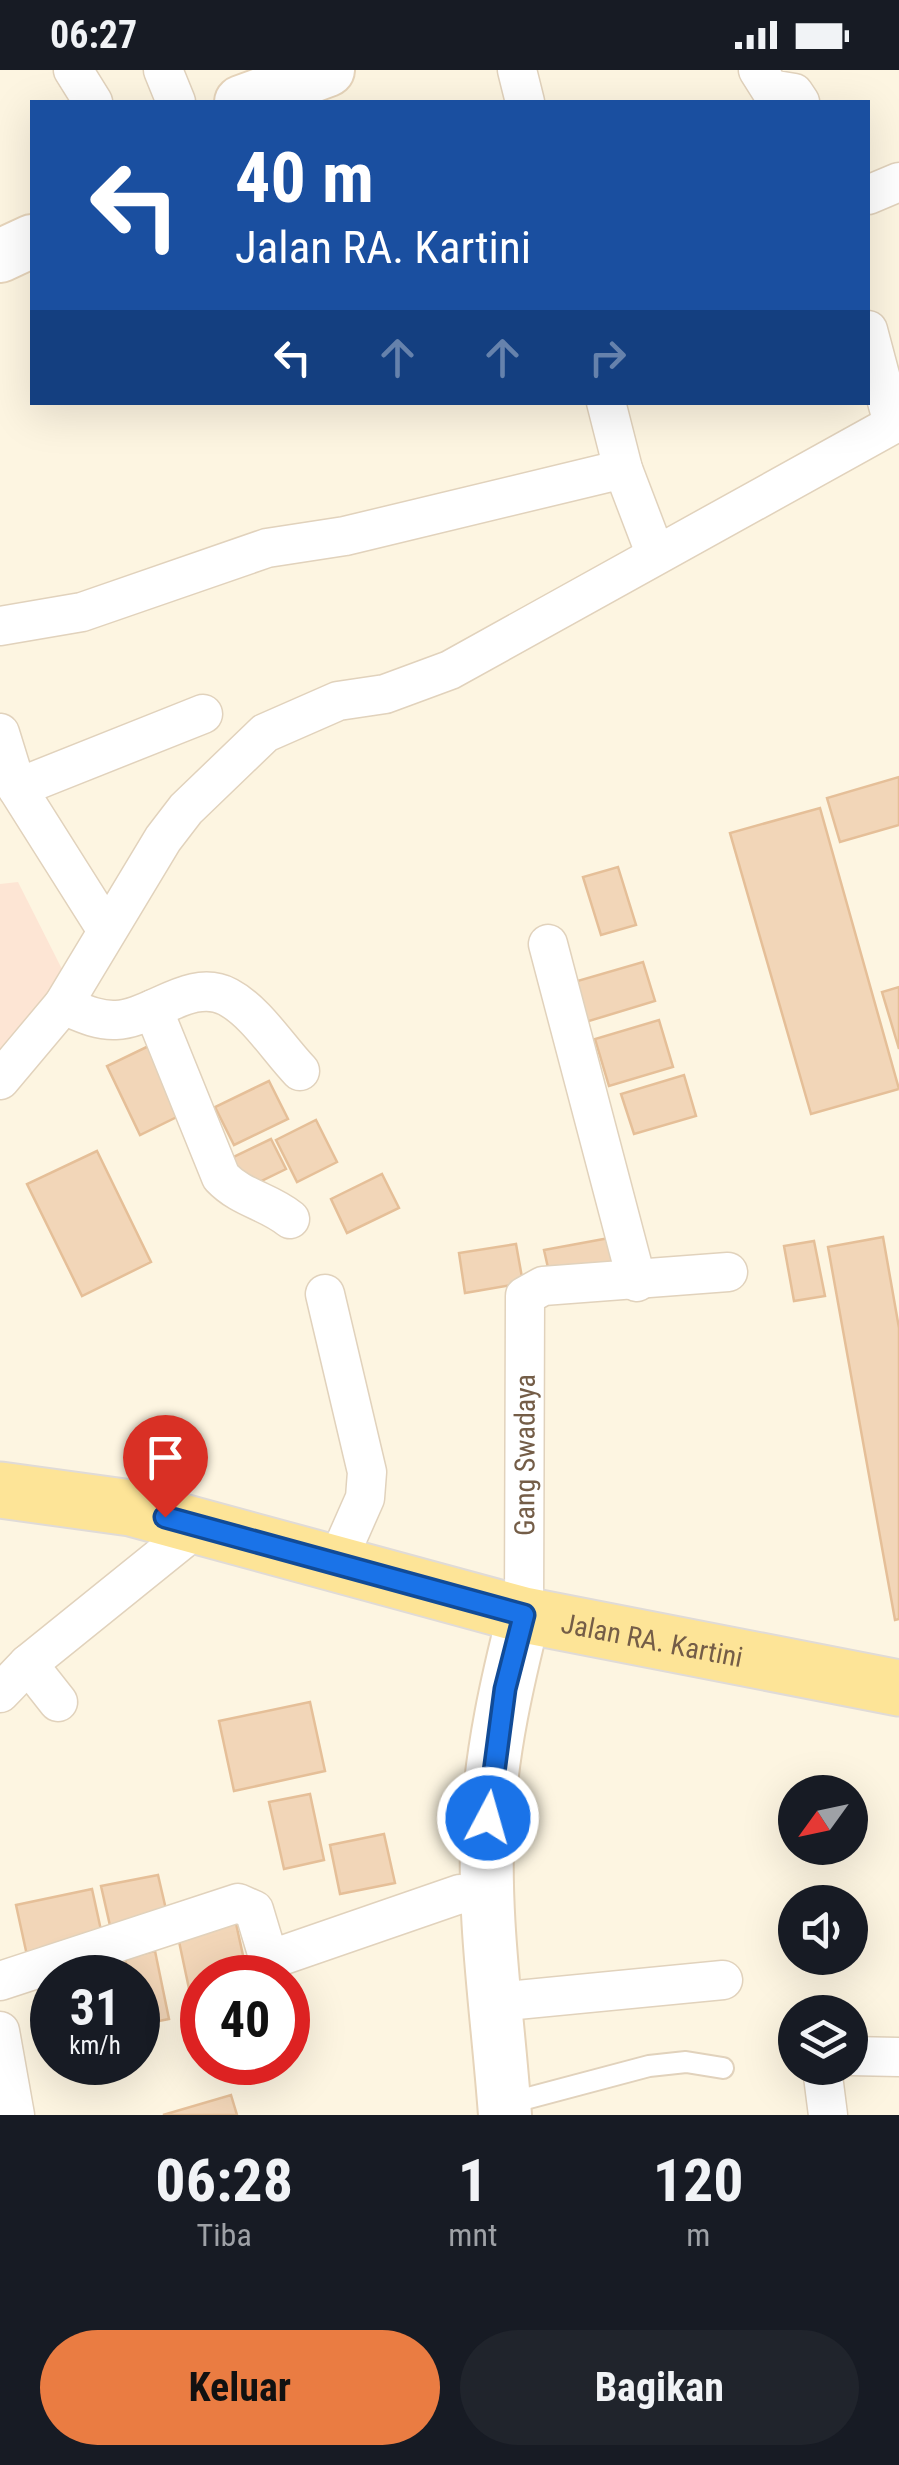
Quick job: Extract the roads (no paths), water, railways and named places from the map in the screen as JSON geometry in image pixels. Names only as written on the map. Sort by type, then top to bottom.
[{"type":"main road","name":"Jalan RA. Kartini","points":[[0,1490],[66,1496],[199,1526],[524,1615],[899,1688]]},
{"type":"street","points":[[73,70],[92,100]]},
{"type":"street","points":[[163,70],[175,100]]},
{"type":"street","points":[[517,70],[525,100]]},
{"type":"street","points":[[758,70],[768,86],[794,93],[799,100]]},
{"type":"street","points":[[246,100],[323,71]]},
{"type":"street","points":[[870,193],[899,182]]},
{"type":"street","points":[[0,256],[30,242]]},
{"type":"street","points":[[0,1080],[63,1005],[106,929],[186,809],[265,733],[338,701],[385,694],[450,670],[507,642],[655,554],[896,422],[870,337]]},
{"type":"street","points":[[607,405],[624,469],[655,554]]},
{"type":"street","points":[[0,626],[82,612],[267,548],[344,536],[624,469]]},
{"type":"street","points":[[17,788],[203,714]]},
{"type":"street","points":[[0,733],[17,788],[106,929]]},
{"type":"street","points":[[548,944],[637,1282],[728,1272]]},
{"type":"street","points":[[63,1005],[110,1021],[202,992],[228,996],[300,1071]]},
{"type":"street","points":[[154,1009],[221,1177],[243,1197],[276,1208],[290,1219]]},
{"type":"street","name":"Gang Swadaya","points":[[524,1615],[525,1296],[544,1286],[637,1282]]},
{"type":"street","points":[[326,1294],[368,1472],[365,1498],[335,1566]]},
{"type":"street","points":[[0,1693],[28,1664],[199,1526]]},
{"type":"street","points":[[505,2110],[486,1898],[494,1760],[524,1615]]},
{"type":"street","points":[[28,1664],[58,1702]]},
{"type":"street","points":[[0,1981],[238,1903],[254,1910],[269,1960],[460,1894],[486,1898]]},
{"type":"street","points":[[496,2002],[723,1980]]},
{"type":"street","points":[[0,2032],[14,2115]]},
{"type":"street","points":[[868,2056],[899,2056]]},
{"type":"street","points":[[824,2085],[828,2115]]},
{"type":"lane","points":[[505,2110],[649,2066],[686,2062],[722,2068]]}]
